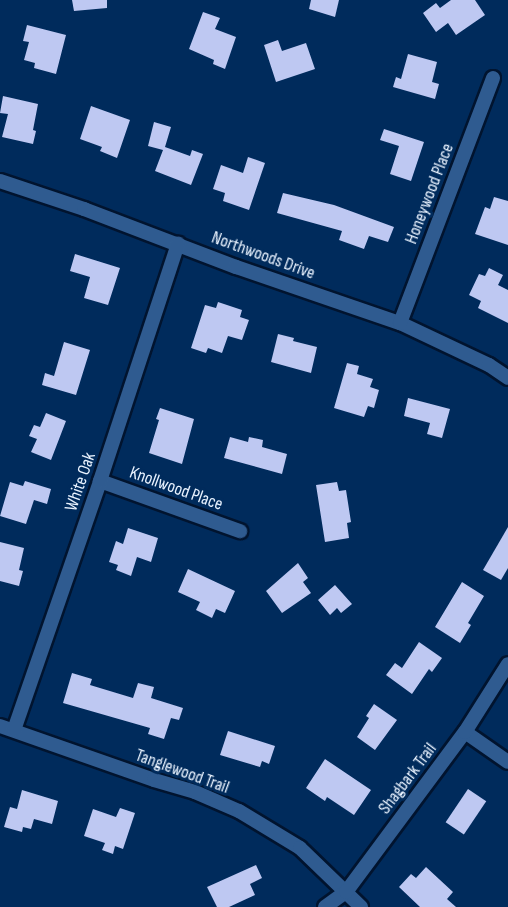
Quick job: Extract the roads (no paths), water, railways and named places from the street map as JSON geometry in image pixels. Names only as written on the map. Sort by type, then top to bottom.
[{"type":"street","name":"Honeywood Place","points":[[399,323],[493,78]]},
{"type":"street","name":"Northwoods Drive","points":[[0,181],[236,267],[399,323],[489,365],[508,378]]},
{"type":"street","name":"White Oak","points":[[7,728],[100,481],[178,244]]},
{"type":"street","name":"Knollwood Place","points":[[100,481],[240,531]]},
{"type":"street","name":"Shagbark Trail","points":[[325,907],[346,892],[465,732],[508,664]]},
{"type":"street","name":"Tanglewood Trail","points":[[7,728],[154,780],[195,792],[239,811],[300,848],[361,907]]},
{"type":"street","points":[[465,732],[508,762]]}]
